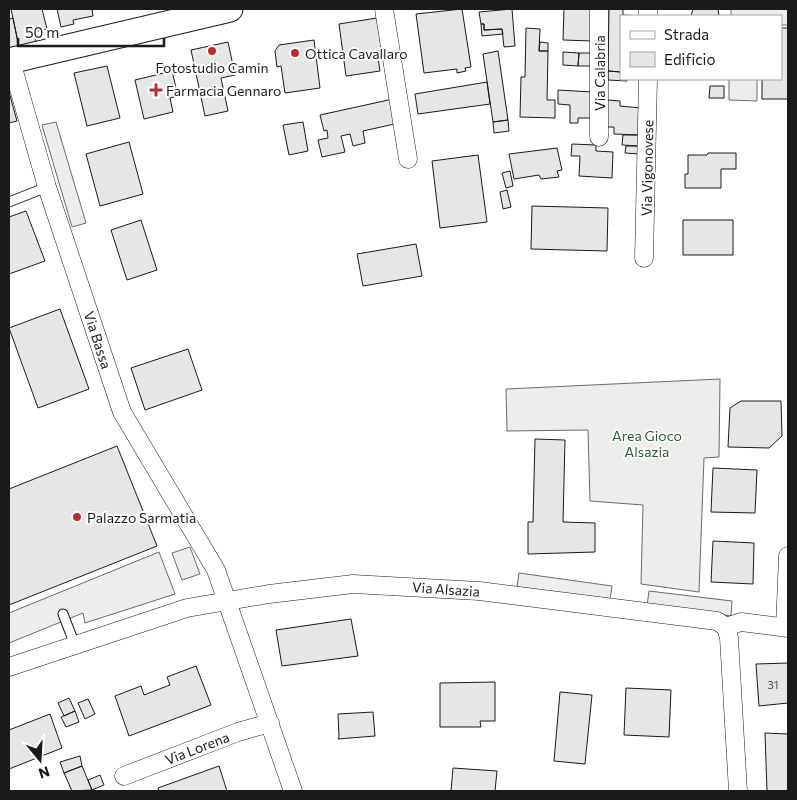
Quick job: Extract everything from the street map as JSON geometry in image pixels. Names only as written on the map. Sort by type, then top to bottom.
[{"type":"main road","points":[[10,61],[230,9]]},
{"type":"street","points":[[384,9],[408,159]]},
{"type":"street","name":"Via Calabria","points":[[599,9],[599,137]]},
{"type":"street","name":"Via Bassa","points":[[10,61],[47,187],[122,412],[135,438],[204,547],[228,602]]},
{"type":"street","name":"Via Vigonovese","points":[[644,258],[648,80]]},
{"type":"street","points":[[738,791],[729,638],[726,628],[741,622],[786,627],[788,556]]},
{"type":"street","name":"Via Alsazia","points":[[9,666],[187,608],[269,594],[353,584],[425,586],[580,602],[718,621],[726,628]]},
{"type":"street","points":[[228,602],[293,791]]},
{"type":"street","name":"Via Lorena","points":[[124,776],[238,732],[270,723]]},
{"type":"lane","points":[[9,202],[47,187]]},
{"type":"lane","points":[[63,614],[74,645]]},
{"type":"shaded area","points":[[731,9],[788,9],[788,25],[782,25],[782,15],[731,15]]},
{"type":"shaded area","points":[[729,80],[757,80],[757,101],[729,100]]},
{"type":"shaded area","points":[[56,122],[86,223],[72,227],[42,125]]},
{"type":"shaded area","name":"Area Gioco Alsazia","points":[[720,379],[719,457],[704,458],[699,592],[641,584],[643,505],[590,501],[588,430],[507,431],[506,389]]},
{"type":"shaded area","points":[[190,547],[200,574],[182,580],[172,553]]},
{"type":"shaded area","points":[[159,552],[175,594],[85,623],[83,613],[9,643],[9,613]]},
{"type":"shaded area","points":[[519,573],[612,586],[610,600],[517,587]]},
{"type":"shaded area","points":[[649,591],[732,601],[731,616],[647,606]]},
{"type":"building","points":[[11,9],[42,9],[47,29],[34,32],[36,42],[19,47]]},
{"type":"building","points":[[57,9],[92,9],[93,16],[73,20],[74,24],[61,27]]},
{"type":"building","points":[[462,9],[471,67],[465,68],[466,71],[457,73],[457,69],[424,73],[416,14]]},
{"type":"building","points":[[512,9],[515,46],[504,47],[502,29],[484,30],[484,24],[481,24],[479,12]]},
{"type":"building","points":[[564,9],[593,9],[592,41],[563,40]]},
{"type":"building","points":[[609,9],[623,9],[623,15],[620,15],[620,72],[608,71]]},
{"type":"building","points":[[693,9],[718,9],[719,15],[691,15]]},
{"type":"building","points":[[13,18],[19,47],[9,53],[9,19]]},
{"type":"building","points":[[377,18],[382,51],[377,51],[380,71],[346,76],[339,24]]},
{"type":"building","points":[[481,24],[484,24],[484,30],[502,29],[503,34],[482,36]]},
{"type":"building","points":[[526,28],[540,29],[539,51],[548,51],[547,100],[555,100],[555,118],[520,117],[521,77],[525,77]]},
{"type":"building","points":[[782,28],[788,28],[788,99],[762,99],[762,80],[782,80]]},
{"type":"building","points":[[314,40],[320,88],[285,93],[281,66],[277,67],[275,51],[279,45]]},
{"type":"building","points":[[228,42],[235,75],[221,78],[224,92],[201,97],[191,50]]},
{"type":"building","points":[[540,42],[548,43],[548,51],[539,51]]},
{"type":"building","points":[[498,51],[508,120],[493,122],[483,54]]},
{"type":"building","points":[[563,52],[579,53],[578,66],[563,65]]},
{"type":"building","points":[[579,53],[591,53],[591,66],[578,66]]},
{"type":"building","points":[[107,66],[120,118],[87,126],[74,73]]},
{"type":"building","points":[[172,71],[178,96],[170,98],[173,112],[144,119],[135,80]]},
{"type":"building","points":[[608,71],[620,72],[620,80],[627,81],[608,80]]},
{"type":"building","points":[[487,82],[490,104],[418,114],[415,94]]},
{"type":"building","points":[[710,86],[724,86],[724,98],[709,98]]},
{"type":"building","points":[[558,90],[592,92],[591,118],[578,118],[578,123],[570,123],[570,105],[558,104]]},
{"type":"building","points":[[9,92],[17,121],[9,123]]},
{"type":"building","points":[[224,92],[228,111],[205,116],[201,97]]},
{"type":"building","points":[[393,99],[399,123],[363,131],[365,143],[353,146],[350,134],[341,136],[345,152],[322,157],[318,140],[328,138],[327,130],[324,131],[320,115]]},
{"type":"building","points":[[607,100],[620,101],[620,106],[641,108],[640,135],[614,134],[614,127],[606,127]]},
{"type":"building","points":[[508,120],[509,131],[494,133],[493,122]]},
{"type":"building","points":[[303,122],[308,151],[289,155],[283,125]]},
{"type":"building","points":[[623,135],[640,135],[639,146],[622,145]]},
{"type":"building","points":[[129,142],[143,194],[100,206],[86,154]]},
{"type":"building","points":[[572,144],[596,145],[596,151],[613,152],[612,178],[579,176],[580,156],[571,156]]},
{"type":"building","points":[[626,146],[639,146],[639,154],[625,153]]},
{"type":"building","points":[[557,148],[562,170],[557,171],[559,177],[541,179],[539,175],[514,179],[509,154]]},
{"type":"building","points":[[708,153],[736,153],[736,169],[721,169],[721,188],[685,188],[685,174],[688,174],[688,155],[707,155]]},
{"type":"building","points":[[478,155],[487,222],[440,228],[432,161]]},
{"type":"building","points":[[510,171],[513,186],[506,188],[502,173]]},
{"type":"building","points":[[507,190],[511,207],[503,209],[500,192]]},
{"type":"building","points":[[532,206],[608,208],[607,251],[531,249]]},
{"type":"building","points":[[26,211],[45,261],[9,274],[9,217]]},
{"type":"building","points":[[141,220],[157,270],[127,280],[111,230]]},
{"type":"building","points":[[683,220],[733,220],[733,255],[683,255]]},
{"type":"building","points":[[416,244],[422,276],[363,286],[357,254]]},
{"type":"building","points":[[60,309],[89,389],[38,408],[9,328]]},
{"type":"building","points":[[188,349],[202,390],[145,410],[131,368]]},
{"type":"building","points":[[741,401],[781,401],[782,436],[769,448],[728,447],[730,408]]},
{"type":"building","points":[[535,439],[565,440],[563,522],[595,523],[595,552],[528,554],[528,522],[533,522]]},
{"type":"building","name":"Palazzo Sarmatia","points":[[117,446],[157,546],[9,605],[9,489]]},
{"type":"building","points":[[713,468],[757,470],[755,513],[711,512]]},
{"type":"building","points":[[713,541],[754,543],[753,584],[711,582]]},
{"type":"building","points":[[351,619],[358,656],[282,666],[276,630]]},
{"type":"building","points":[[788,663],[788,703],[759,706],[756,664]]},
{"type":"building","points":[[196,666],[211,705],[129,736],[115,696],[141,686],[144,695],[170,685],[167,677]]},
{"type":"building","points":[[495,682],[495,721],[480,721],[481,727],[440,727],[440,683]]},
{"type":"building","points":[[626,688],[671,690],[669,737],[624,735]]},
{"type":"building","points":[[560,692],[592,695],[585,764],[554,761]]},
{"type":"building","points":[[69,698],[75,711],[64,716],[58,703]]},
{"type":"building","points":[[88,699],[95,714],[85,719],[78,703]]},
{"type":"building","points":[[75,711],[79,722],[66,727],[61,717]]},
{"type":"building","points":[[373,712],[375,736],[338,739],[338,714]]},
{"type":"building","points":[[50,714],[62,748],[9,769],[9,730]]},
{"type":"building","points":[[765,733],[788,734],[788,791],[767,791]]},
{"type":"building","points":[[80,756],[82,766],[64,773],[60,762]]},
{"type":"building","points":[[82,766],[92,790],[72,791],[64,773]]},
{"type":"building","points":[[219,766],[227,791],[159,791],[158,788]]},
{"type":"building","points":[[453,768],[497,771],[495,791],[451,791]]},
{"type":"building","points":[[100,775],[104,785],[92,790],[88,780]]},
{"type":"place","name":"Fotostudio Camin","points":[[212,51]]},
{"type":"place","name":"Ottica Cavallaro","points":[[295,53]]},
{"type":"place","name":"Farmacia Gennaro","points":[[156,90]]},
{"type":"place","name":"Palazzo Sarmatia","points":[[77,517]]}]
